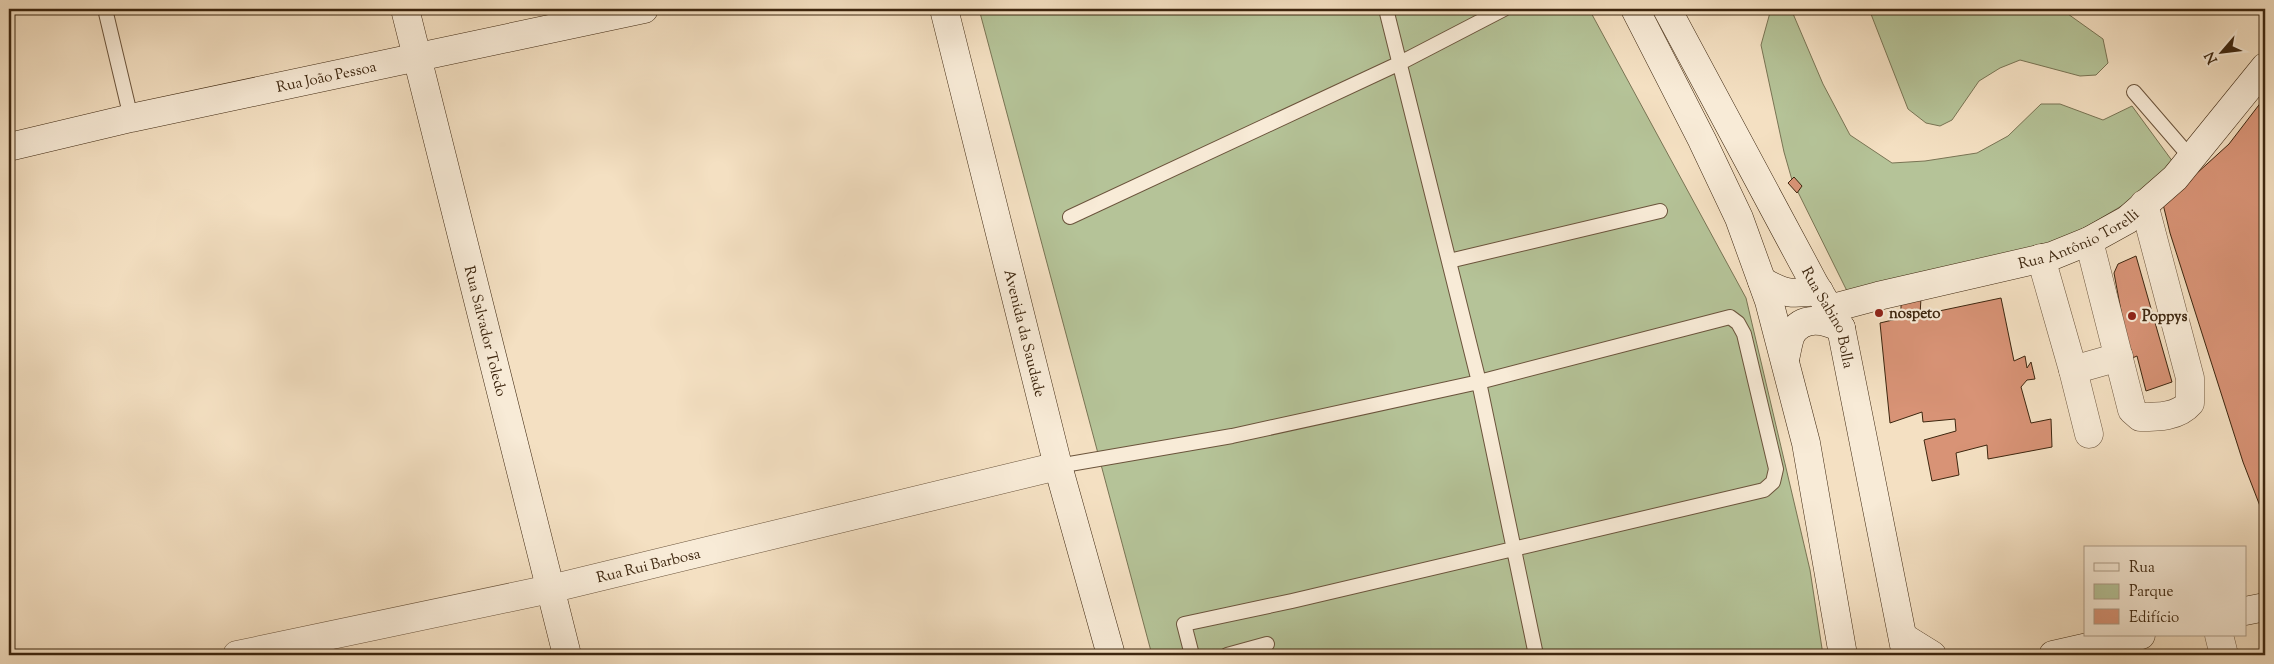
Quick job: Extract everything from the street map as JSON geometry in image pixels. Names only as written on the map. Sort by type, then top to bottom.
[{"type":"street","name":"Rua Salvador Toledo","points":[[405,9],[567,655]]},
{"type":"street","name":"Rua João Pessoa","points":[[9,147],[131,118],[644,9]]},
{"type":"street","name":"Avenida da Saudade","points":[[944,9],[1058,466],[1111,655]]},
{"type":"street","points":[[1635,9],[1735,209],[1769,301],[1806,443],[1844,655]]},
{"type":"street","name":"Rua Sabino Bolla","points":[[1667,9],[1830,309],[1904,646]]},
{"type":"street","name":"Rua Antônio Torelli","points":[[1762,281],[1780,292],[1799,293],[1830,309],[2052,256],[2089,241],[2127,220],[2174,178],[2265,67]]},
{"type":"street","points":[[2089,241],[2132,410],[2140,417],[2159,417],[2184,410],[2190,403],[2190,378],[2144,204]]},
{"type":"street","points":[[2041,258],[2089,434]]},
{"type":"street","points":[[1785,359],[1791,335],[1798,326],[1814,320],[1826,321],[1830,309]]},
{"type":"street","points":[[2073,370],[2119,357]]},
{"type":"street","name":"Rua Rui Barbosa","points":[[237,655],[550,589],[1058,466]]},
{"type":"street","points":[[2246,612],[2265,607]]},
{"type":"street","points":[[2053,655],[2137,636]]},
{"type":"street","points":[[2218,636],[2224,655]]},
{"type":"street","points":[[1904,646],[1932,655]]},
{"type":"lane","points":[[105,9],[131,118]]},
{"type":"lane","points":[[1386,9],[1479,382],[1536,655]]},
{"type":"lane","points":[[1070,218],[1400,63],[1504,9]]},
{"type":"lane","points":[[2134,92],[2191,158]]},
{"type":"lane","points":[[1449,262],[1660,212]]},
{"type":"lane","points":[[1058,466],[1232,436],[1479,382],[1730,317],[1738,323],[1744,334],[1776,469],[1773,482],[1764,490],[1292,601],[1184,624],[1192,655]]},
{"type":"lane","points":[[1227,655],[1267,644]]},
{"type":"green space","points":[[979,9],[1589,9],[1746,298],[1810,570],[1823,655],[1152,655]]},
{"type":"green space","points":[[1771,9],[1791,9],[1823,84],[1850,135],[1892,163],[1925,161],[1977,153],[2008,136],[2041,104],[2060,104],[2103,120],[2132,106],[2173,162],[2135,198],[2064,240],[1847,291],[1792,180],[1784,152],[1761,45]]},
{"type":"green space","points":[[1869,9],[2061,9],[2103,39],[2108,63],[2096,75],[2080,76],[2020,60],[2000,68],[1979,81],[1952,120],[1940,126],[1926,123],[1908,109]]},
{"type":"building","points":[[2265,97],[2265,519],[2243,462],[2170,233],[2163,204],[2229,144]]},
{"type":"building","points":[[1794,177],[1802,186],[1797,193],[1788,183]]},
{"type":"building","points":[[2136,256],[2172,382],[2146,391],[2137,356],[2130,359],[2114,273],[2118,264]]},
{"type":"building","points":[[1921,298],[1920,315],[2001,298],[2014,361],[2025,356],[2027,368],[2031,362],[2035,379],[2027,380],[2021,387],[2031,423],[2051,419],[2052,447],[1988,459],[1987,445],[1956,453],[1959,475],[1932,481],[1924,440],[1956,431],[1955,419],[1923,422],[1922,412],[1890,423],[1880,323],[1901,318],[1901,302]]},
{"type":"place","name":"nospeto","points":[[1879,313]]},
{"type":"place","name":"Poppys","points":[[2132,316]]}]
